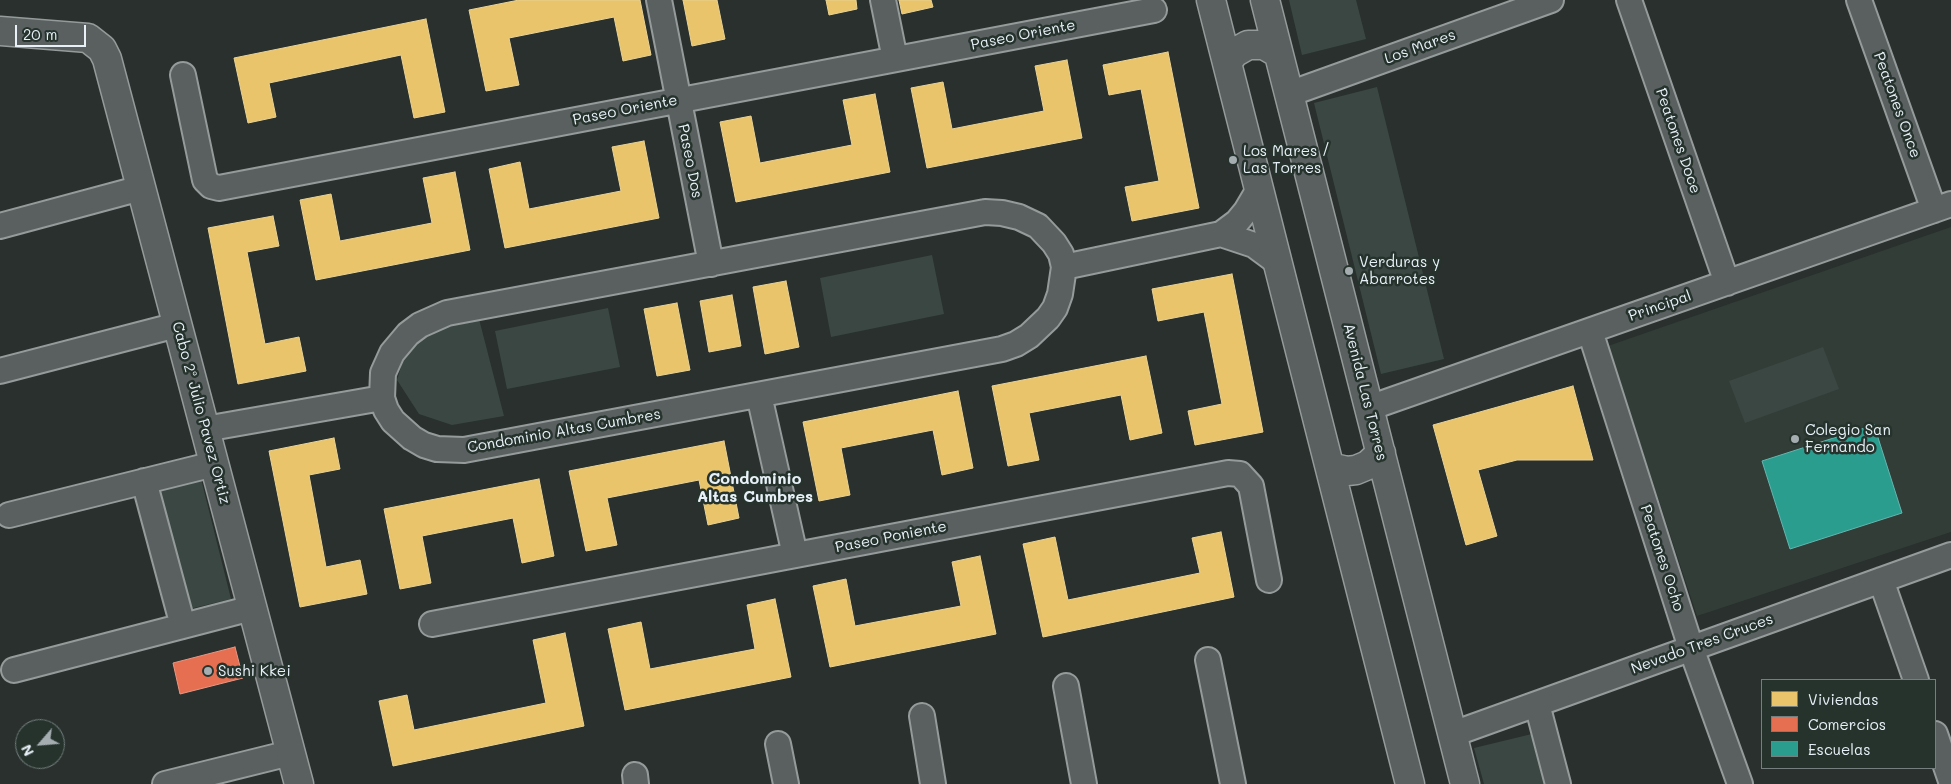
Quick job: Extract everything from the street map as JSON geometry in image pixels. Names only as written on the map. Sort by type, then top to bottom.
[{"type":"main road","points":[[1211,0],[1410,784]]},
{"type":"main road","name":"Avenida Las Torres","points":[[1265,0],[1452,734],[1460,783]]},
{"type":"main road","name":"Cabo 2º Julio Pavez Ortiz","points":[[0,31],[88,38],[98,45],[107,59],[299,784]]},
{"type":"main road","points":[[1227,63],[1234,53],[1248,46],[1264,45],[1278,53]]},
{"type":"main road","points":[[1330,467],[1356,470],[1368,465],[1380,453]]},
{"type":"street","name":"Paseo Dos","points":[[659,0],[711,264]]},
{"type":"street","points":[[883,0],[896,59]]},
{"type":"street","name":"Los Mares","points":[[1289,94],[1551,0]]},
{"type":"street","name":"Peatones Doce","points":[[1629,0],[1727,283]]},
{"type":"street","name":"Peatones Once","points":[[1859,0],[1942,208]]},
{"type":"street","name":"Paseo Oriente","points":[[182,75],[205,180],[207,184],[215,188],[1154,10]]},
{"type":"street","points":[[0,226],[141,188]]},
{"type":"street","points":[[1221,234],[1242,216],[1259,190]]},
{"type":"street","name":"Principal","points":[[1369,408],[1942,208]]},
{"type":"street","name":"Condominio Altas Cumbres","points":[[985,212],[1019,217],[1038,226],[1054,243],[1061,254],[1064,267],[1060,294],[1055,308],[1039,328],[1016,344],[987,353],[451,451],[424,445],[407,434],[393,420],[382,398],[381,385],[383,373],[392,353],[408,334],[433,318],[447,313],[985,212]]},
{"type":"street","points":[[1064,267],[1221,234],[1254,244],[1277,262]]},
{"type":"street","points":[[0,371],[177,325]]},
{"type":"street","name":"Peatones Ocho","points":[[1590,331],[1691,648],[1740,784]]},
{"type":"street","points":[[759,396],[795,555]]},
{"type":"street","points":[[205,429],[382,398]]},
{"type":"street","points":[[9,515],[214,464]]},
{"type":"street","name":"Paseo Poniente","points":[[432,624],[1234,473],[1244,478],[1251,486],[1269,580]]},
{"type":"street","points":[[144,481],[183,626]]},
{"type":"street","name":"Nevado Tres Cruces","points":[[1452,734],[1951,555]]},
{"type":"street","points":[[1881,580],[1916,679]]},
{"type":"street","points":[[14,670],[252,608]]},
{"type":"street","points":[[1208,660],[1233,784]]},
{"type":"street","points":[[1066,686],[1084,784]]},
{"type":"street","points":[[1537,704],[1558,784]]},
{"type":"street","points":[[922,716],[933,784]]},
{"type":"street","points":[[1936,737],[1951,781]]},
{"type":"street","points":[[778,744],[786,784]]},
{"type":"street","points":[[165,784],[290,753]]},
{"type":"shaded area","points":[[1289,0],[1356,0],[1366,39],[1302,55]]},
{"type":"shaded area","points":[[1377,87],[1444,359],[1381,374],[1314,103]]},
{"type":"shaded area","name":"Colegio San Fernando","points":[[1951,227],[1951,532],[1697,616],[1608,346]]},
{"type":"shaded area","points":[[932,255],[944,314],[831,337],[820,278]]},
{"type":"shaded area","points":[[608,308],[620,367],[507,389],[495,331]]},
{"type":"shaded area","points":[[478,315],[504,416],[452,425],[419,414],[397,380],[408,345],[436,326]]},
{"type":"shaded area","points":[[1823,347],[1839,389],[1745,423],[1729,381]]},
{"type":"shaded area","points":[[201,479],[231,599],[185,610],[158,490]]},
{"type":"shaded area","points":[[1536,733],[1549,784],[1484,784],[1474,748]]},
{"type":"building: Viviendas","points":[[519,0],[640,0],[651,55],[623,61],[614,17],[509,38],[519,85],[486,91],[469,10]]},
{"type":"building: Viviendas","points":[[683,0],[717,0],[725,39],[692,46]]},
{"type":"building: Viviendas","points":[[826,0],[856,0],[857,9],[829,15]]},
{"type":"building: Viviendas","points":[[899,0],[931,0],[933,7],[902,14]]},
{"type":"building: Viviendas","points":[[426,19],[445,112],[414,118],[401,55],[269,83],[276,117],[248,123],[234,58]]},
{"type":"building: Viviendas","points":[[1168,52],[1199,208],[1132,221],[1125,187],[1159,181],[1141,89],[1109,95],[1103,65]]},
{"type":"building: Viviendas","points":[[1067,60],[1082,138],[927,168],[911,88],[943,82],[952,129],[1044,111],[1035,66]]},
{"type":"building: Viviendas","points":[[875,94],[890,172],[736,202],[720,122],[751,116],[760,163],[852,145],[843,100]]},
{"type":"building: Viviendas","points":[[644,141],[659,218],[505,248],[489,169],[520,162],[529,209],[621,191],[612,147]]},
{"type":"building: Viviendas","points":[[455,172],[470,250],[316,280],[300,200],[331,194],[340,241],[432,223],[423,178]]},
{"type":"building: Viviendas","points":[[273,216],[279,246],[247,252],[265,344],[299,337],[306,371],[238,384],[208,228]]},
{"type":"building: Viviendas","points":[[1232,274],[1263,432],[1195,445],[1188,411],[1222,404],[1204,312],[1158,321],[1152,289]]},
{"type":"building: Viviendas","points":[[786,281],[799,347],[765,354],[753,287]]},
{"type":"building: Viviendas","points":[[732,295],[741,346],[709,352],[700,301]]},
{"type":"building: Viviendas","points":[[677,303],[690,370],[657,376],[644,309]]},
{"type":"building: Viviendas","points":[[1146,356],[1162,433],[1130,440],[1121,395],[1029,413],[1039,460],[1008,466],[992,386]]},
{"type":"building: Viviendas","points":[[1573,386],[1593,460],[1517,460],[1478,470],[1497,536],[1466,545],[1433,425]]},
{"type":"building: Viviendas","points":[[958,391],[973,468],[942,475],[933,430],[841,448],[850,495],[819,501],[803,422]]},
{"type":"building: Viviendas","points":[[334,438],[340,469],[309,475],[326,567],[360,560],[367,594],[300,607],[269,451]]},
{"type":"building: Viviendas","points":[[724,441],[739,518],[708,525],[699,480],[607,498],[617,545],[586,551],[569,471]]},
{"type":"building: Viviendas","points":[[539,479],[554,556],[522,563],[513,518],[422,536],[431,583],[400,589],[384,509]]},
{"type":"building: Viviendas","points":[[1221,532],[1234,597],[1043,637],[1023,544],[1055,537],[1068,600],[1200,573],[1192,538]]},
{"type":"building: Viviendas","points":[[980,556],[996,634],[830,667],[813,586],[846,579],[855,626],[961,606],[952,562]]},
{"type":"building: Viviendas","points":[[775,599],[791,677],[625,710],[608,629],[641,622],[650,669],[755,649],[747,605]]},
{"type":"building: Viviendas","points":[[565,633],[584,726],[393,766],[379,701],[407,695],[414,730],[546,703],[533,640]]},
{"type":"building: Comercios","name":"Sushi Kkei","points":[[235,647],[243,678],[180,694],[173,663]]},
{"type":"building: Escuelas","points":[[1874,425],[1902,513],[1790,549],[1762,461]]},
{"type":"place","name":"Los Mares / Las Torres","points":[[1233,160]]},
{"type":"place","name":"Verduras y Abarrotes","points":[[1349,271]]},
{"type":"place","name":"Colegio San Fernando","points":[[1795,439]]},
{"type":"place","name":"Sushi Kkei","points":[[208,671]]},
{"type":"district","name":"Condominio Altas Cumbres","points":[[755,488]]}]
